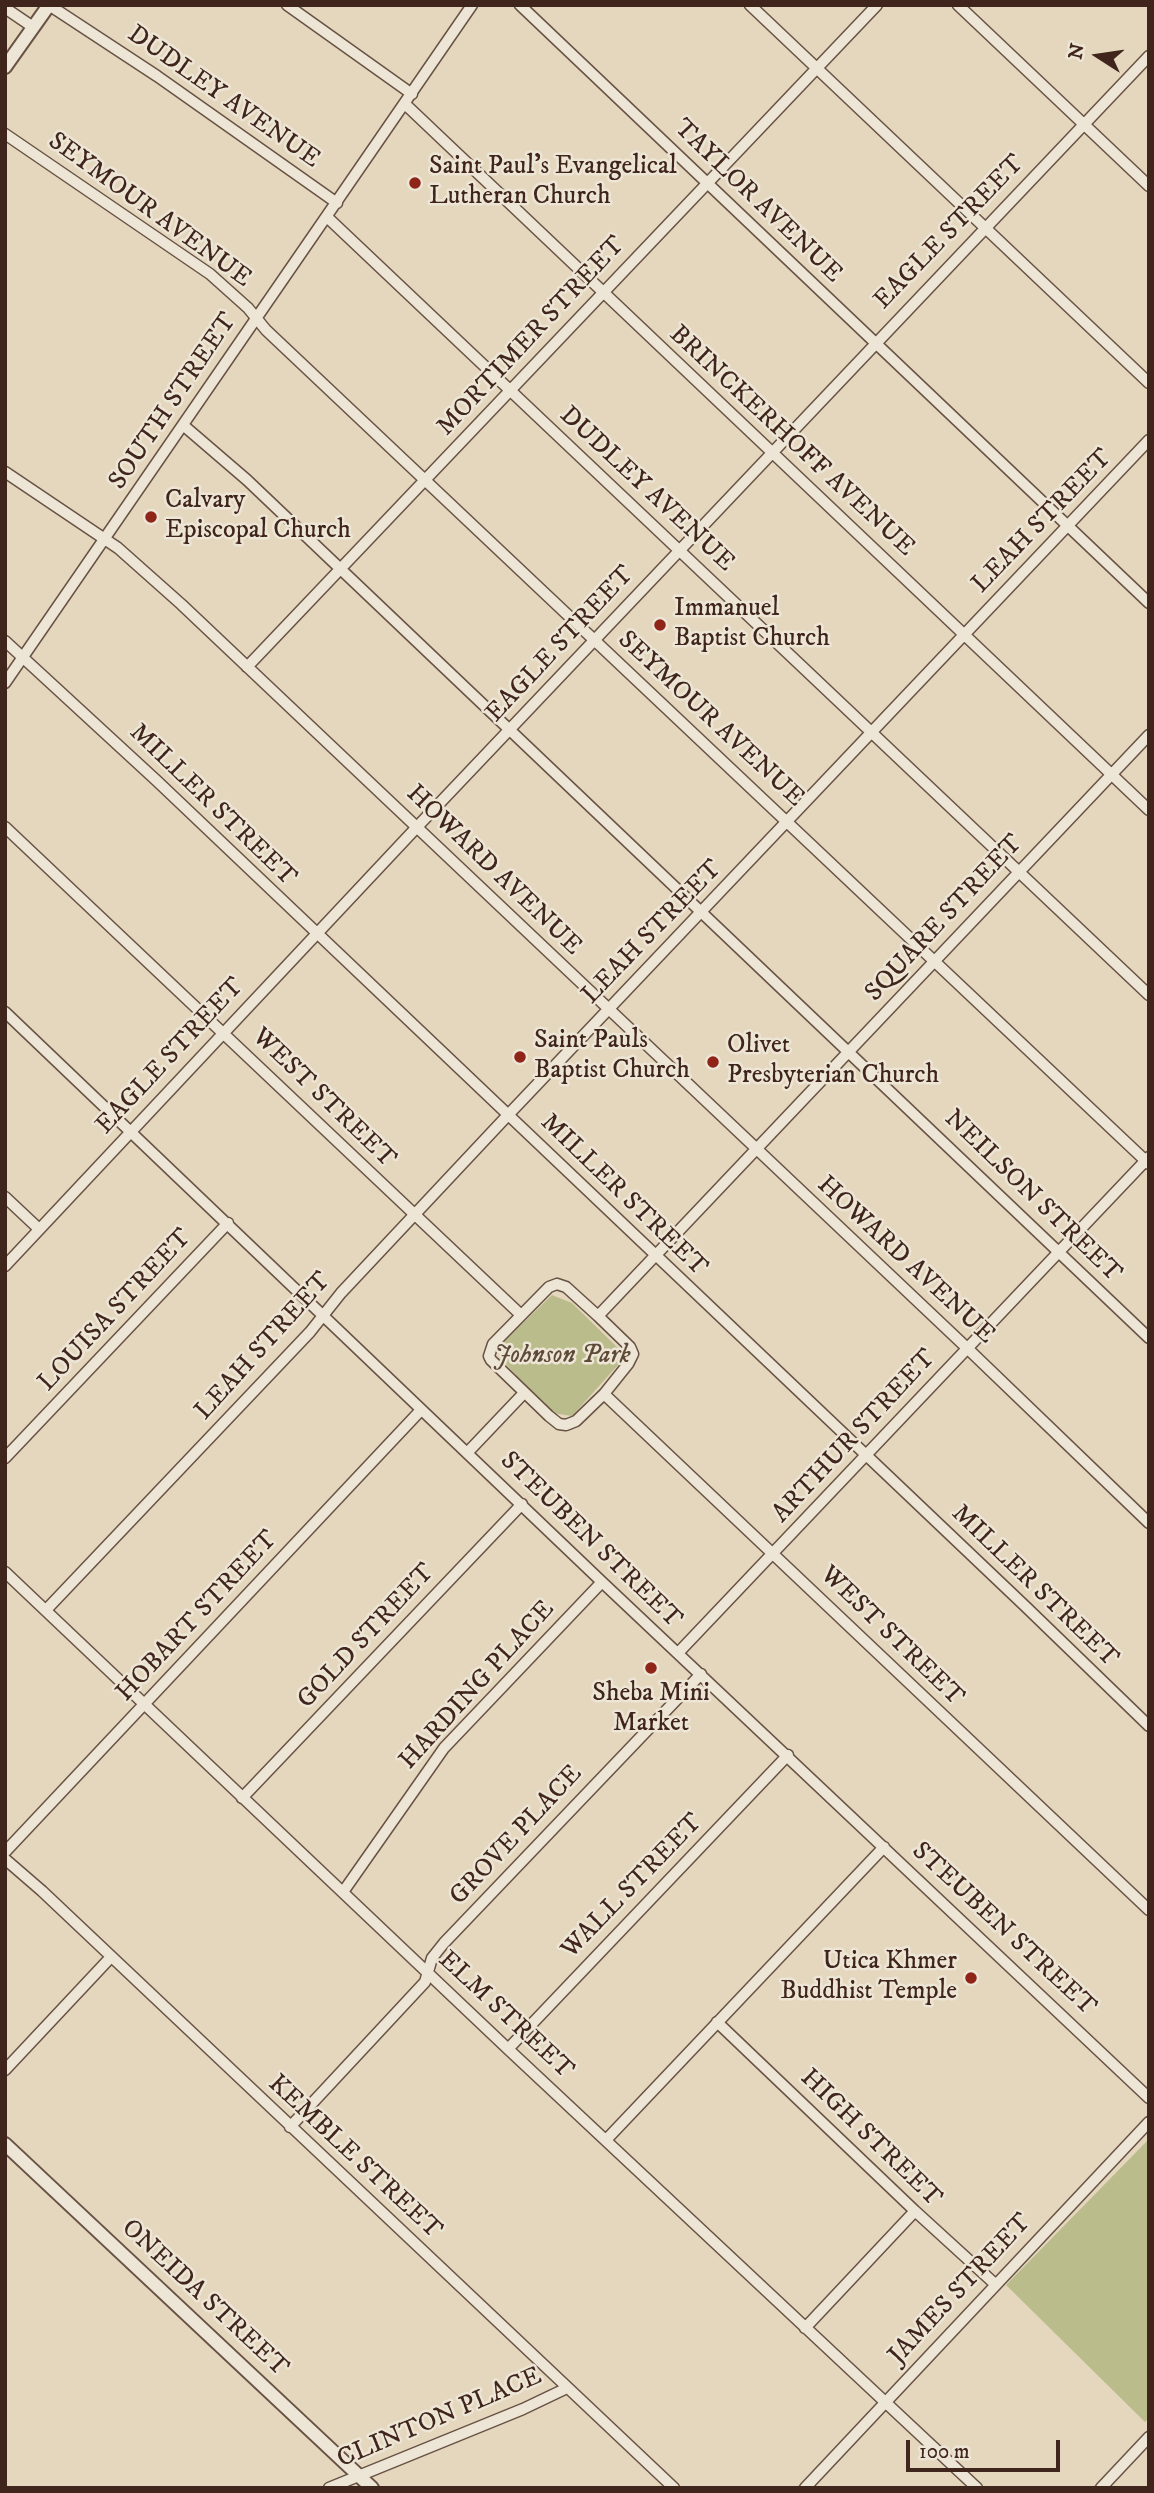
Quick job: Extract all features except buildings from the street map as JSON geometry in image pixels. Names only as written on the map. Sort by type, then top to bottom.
[{"type":"street","points":[[5,67],[49,5]]},
{"type":"street","name":"DUDLEY AVENUE","points":[[49,5],[157,76],[337,203]]},
{"type":"street","points":[[287,5],[412,94]]},
{"type":"street","name":"SOUTH STREET","points":[[5,683],[472,5]]},
{"type":"street","name":"TAYLOR AVENUE","points":[[520,5],[1149,603]]},
{"type":"street","points":[[750,5],[1149,383]]},
{"type":"street","name":"MORTIMER STREET","points":[[247,667],[877,5]]},
{"type":"street","points":[[958,5],[1149,186]]},
{"type":"street","points":[[5,8],[33,27]]},
{"type":"street","name":"EAGLE STREET","points":[[5,1265],[1149,55]]},
{"type":"street","name":"BRINCKERHOFF AVENUE","points":[[405,104],[1149,810]]},
{"type":"street","name":"SEYMOUR AVENUE","points":[[5,134],[210,274],[248,308],[426,481],[1148,1161]]},
{"type":"street","name":"DUDLEY AVENUE","points":[[327,217],[1149,995]]},
{"type":"street","name":"NEILSON STREET","points":[[183,425],[247,480],[1149,1338]]},
{"type":"street","name":"LEAH STREET","points":[[46,1610],[508,1115],[1149,440]]},
{"type":"street","name":"HOWARD AVENUE","points":[[5,472],[118,548],[181,604],[1149,1523]]},
{"type":"street","name":"MILLER STREET","points":[[5,641],[157,780],[1149,1726]]},
{"type":"street","name":"SQUARE STREET","points":[[598,1316],[1149,735]]},
{"type":"street","name":"WEST STREET","points":[[5,827],[521,1315]]},
{"type":"street","name":"STEUBEN STREET","points":[[5,1012],[602,1582],[1149,2098]]},
{"type":"street","name":"ARTHUR STREET","points":[[678,1653],[1058,1252],[1148,1161]]},
{"type":"street","points":[[5,1197],[39,1229]]},
{"type":"street","name":"LOUISA STREET","points":[[5,1458],[228,1223]]},
{"type":"street","points":[[557,1284],[566,1287],[598,1316],[630,1347],[633,1354],[604,1394],[576,1422],[559,1424],[524,1393],[489,1356],[493,1344],[549,1287],[557,1284]]},
{"type":"street","points":[[467,1453],[524,1393]]},
{"type":"street","name":"WEST STREET","points":[[604,1394],[1149,1910]]},
{"type":"street","name":"HOBART STREET","points":[[5,1852],[421,1410]]},
{"type":"street","name":"GOLD STREET","points":[[243,1798],[522,1504]]},
{"type":"street","name":"ELM STREET","points":[[5,1572],[884,2403],[978,2488]]},
{"type":"street","name":"HARDING PLACE","points":[[343,1892],[444,1748],[602,1582]]},
{"type":"street","name":"GROVE PLACE","points":[[290,2127],[420,1988],[425,1982],[432,1958],[444,1943],[701,1674]]},
{"type":"street","name":"WALL STREET","points":[[508,2049],[788,1755]]},
{"type":"street","points":[[606,2140],[884,1847]]},
{"type":"street","name":"KEMBLE STREET","points":[[5,1859],[674,2488]]},
{"type":"street","points":[[5,2070],[111,1957]]},
{"type":"street","name":"HIGH STREET","points":[[717,2022],[995,2284]]},
{"type":"street","name":"JAMES STREET","points":[[805,2488],[1149,2122]]},
{"type":"street","name":"ONEIDA STREET","points":[[5,2144],[372,2488]]},
{"type":"street","points":[[805,2328],[915,2211]]},
{"type":"street","name":"CLINTON PLACE","points":[[329,2488],[523,2409],[567,2388]]},
{"type":"street","points":[[1101,2488],[1149,2437]]},
{"type":"green space","name":"Johnson Park","points":[[552,1295],[572,1303],[620,1350],[618,1365],[572,1416],[552,1413],[499,1357],[500,1345]]},
{"type":"green space","points":[[1149,2139],[1149,2418],[1145,2422],[1006,2285]]},
{"type":"place","name":"Saint Paul's Evangelical Lutheran Church","points":[[415,183]]},
{"type":"place","name":"Calvary Episcopal Church","points":[[151,517]]},
{"type":"place","name":"Immanuel Baptist Church","points":[[660,625]]},
{"type":"place","name":"Saint Pauls Baptist Church","points":[[520,1057]]},
{"type":"place","name":"Olivet Presbyterian Church","points":[[713,1062]]},
{"type":"place","name":"Sheba Mini Market","points":[[651,1668]]},
{"type":"place","name":"Utica Khmer Buddhist Temple","points":[[971,1978]]}]
